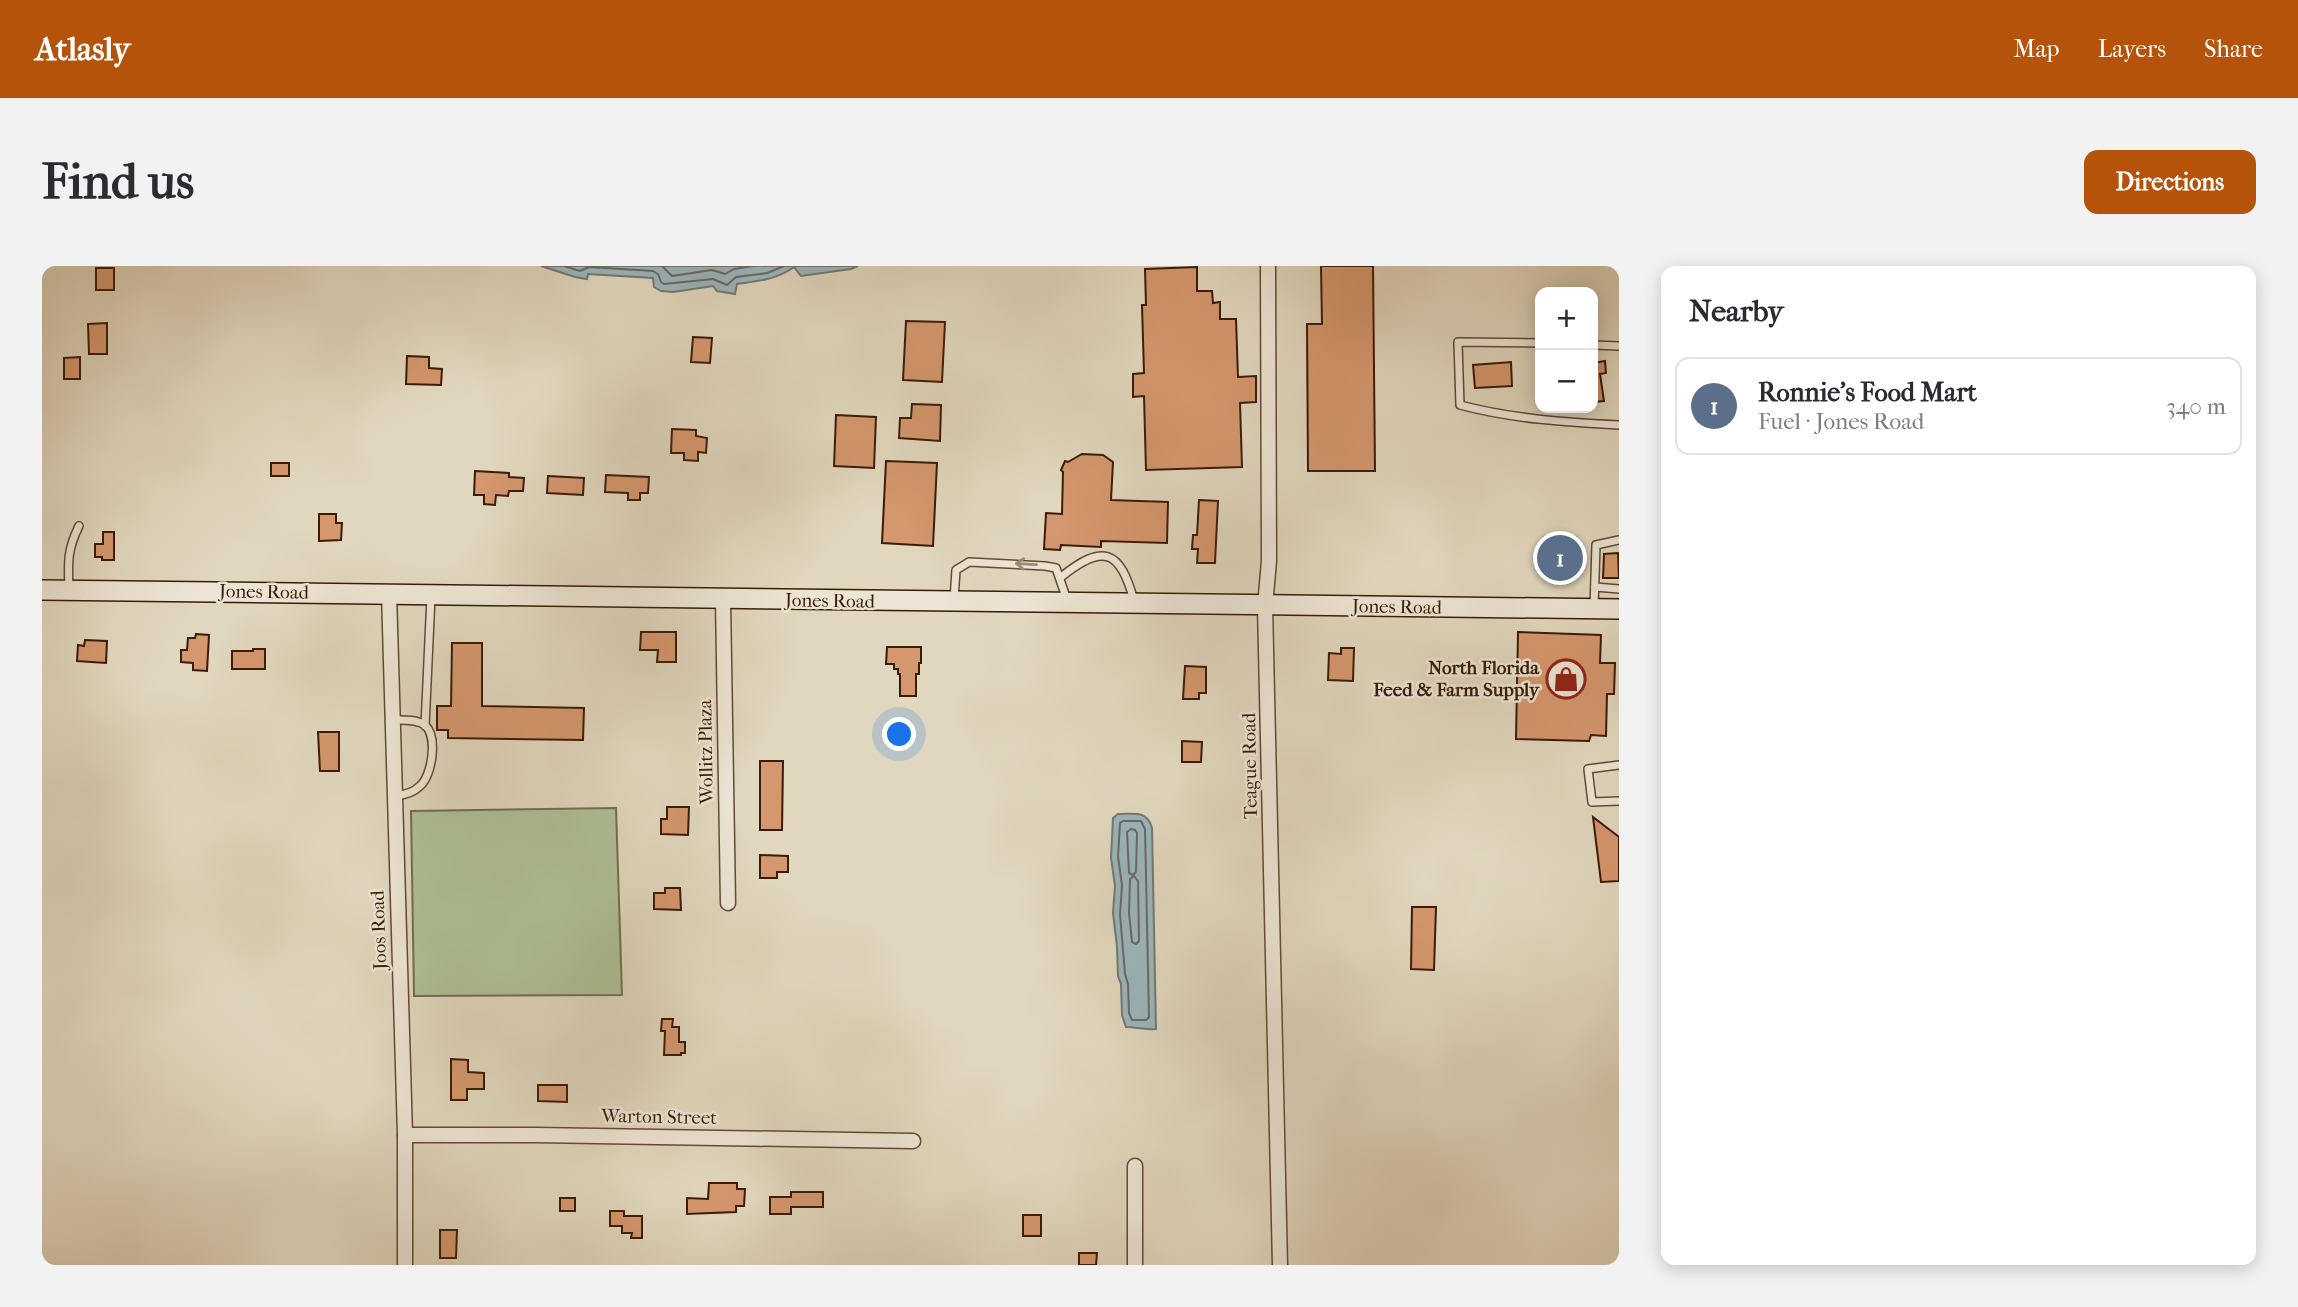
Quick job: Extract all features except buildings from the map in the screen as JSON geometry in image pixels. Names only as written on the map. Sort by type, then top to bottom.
[{"type":"street","name":"Teague Road","points":[[1268,266],[1269,561],[1265,606],[1280,1265]]},
{"type":"street","name":"Jones Road","points":[[42,590],[1619,609]]},
{"type":"street","name":"Joos Road","points":[[389,593],[405,1135],[405,1265]]},
{"type":"street","name":"Wollitz Plaza","points":[[723,600],[728,903]]},
{"type":"street","name":"Warton Street","points":[[405,1135],[913,1141]]},
{"type":"street","points":[[1135,1265],[1136,1166]]},
{"type":"lane","points":[[1535,343],[1458,342],[1460,405],[1500,415],[1619,425]]},
{"type":"lane","points":[[1598,345],[1619,346]]},
{"type":"lane","points":[[69,590],[67,558],[70,544],[79,526]]},
{"type":"lane","points":[[1594,609],[1596,545],[1619,540]]},
{"type":"lane","points":[[1060,577],[1089,557],[1100,555],[1114,559],[1128,578],[1135,604]]},
{"type":"lane","points":[[954,603],[956,570],[969,562],[1056,568],[1068,604]]},
{"type":"lane","points":[[1595,587],[1619,589]]},
{"type":"lane","points":[[425,726],[431,594]]},
{"type":"lane","points":[[392,720],[416,721],[425,726],[433,740],[433,754],[423,785],[406,795],[395,796]]},
{"type":"lane","points":[[1619,765],[1588,769],[1592,802],[1619,801]]},
{"type":"green space","points":[[616,808],[622,995],[414,996],[411,811]]},
{"type":"water","points":[[541,266],[858,266],[801,276],[794,267],[774,277],[737,284],[735,294],[717,291],[713,286],[673,292],[661,291],[654,287],[653,278],[588,274],[587,279]]},
{"type":"water","points":[[1118,814],[1143,816],[1152,828],[1156,1029],[1126,1027],[1122,1015],[1111,858],[1113,818]]},
{"type":"place","name":"Ronnie's Food Mart","points":[[1560,558]]},
{"type":"place","name":"North Florida Feed & Farm Supply","points":[[1566,679]]}]
